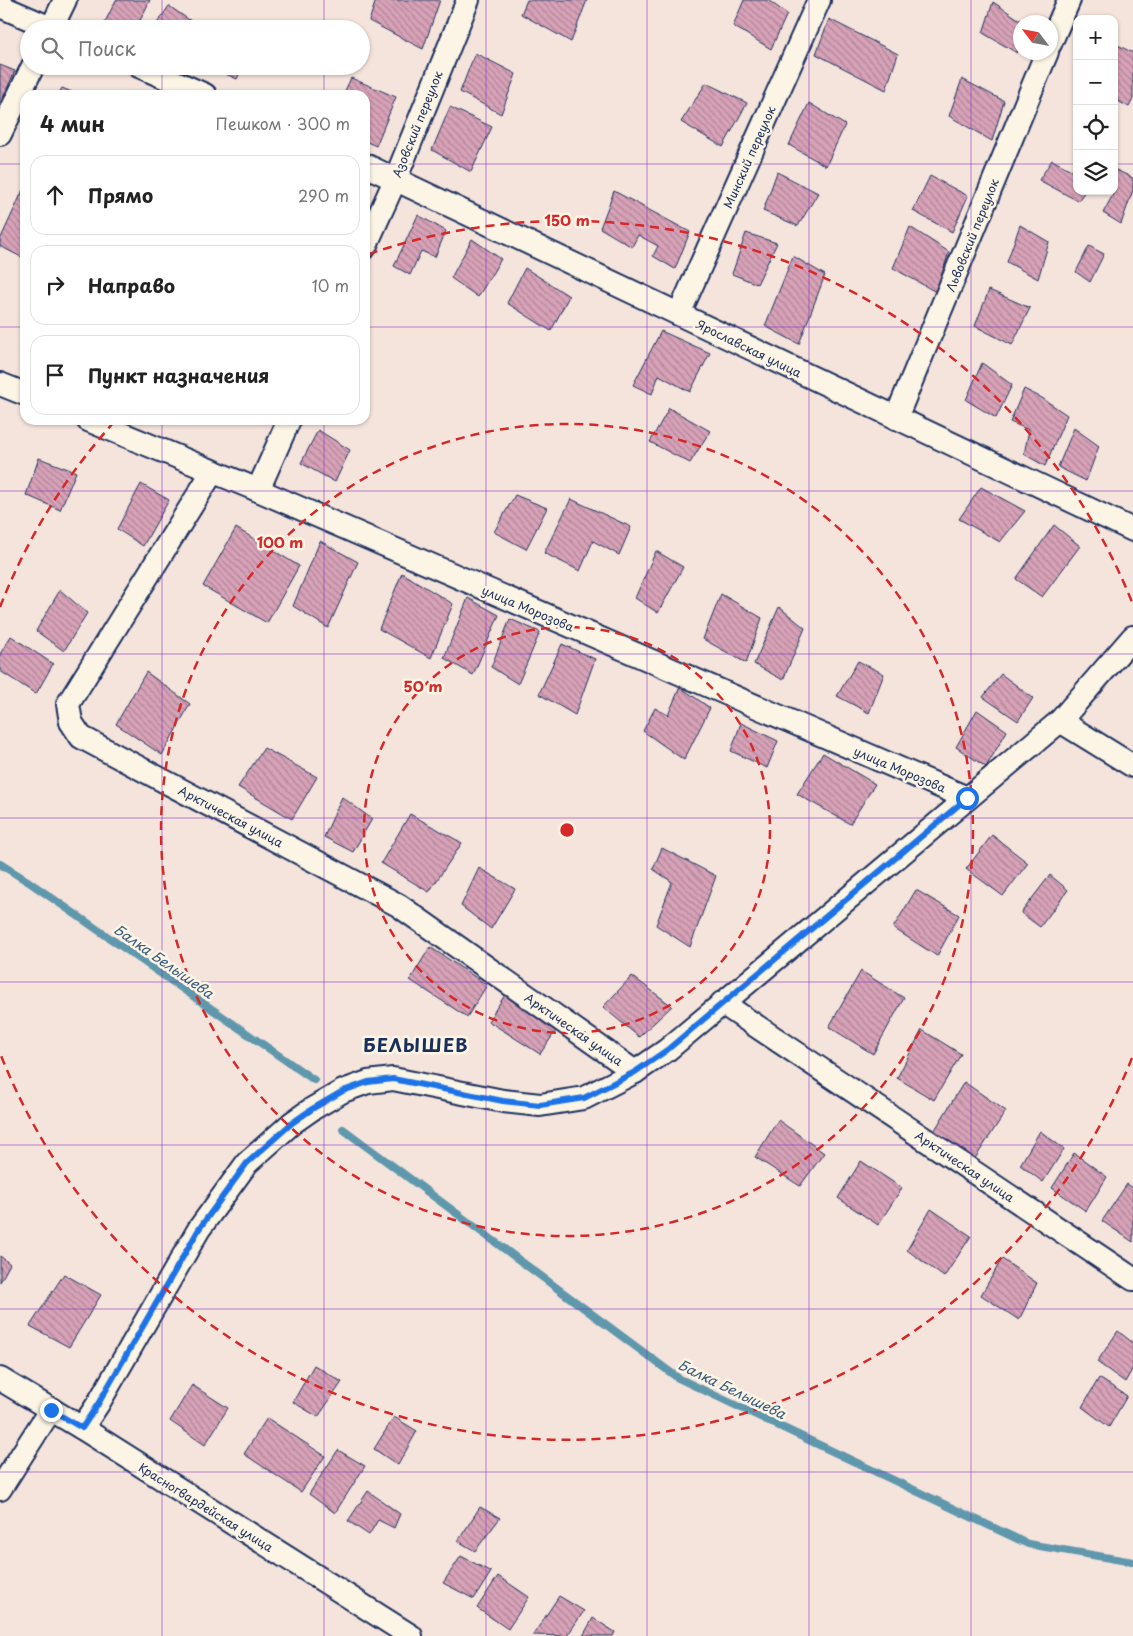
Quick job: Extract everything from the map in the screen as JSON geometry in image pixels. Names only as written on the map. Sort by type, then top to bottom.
[{"type":"street","points":[[56,20],[65,0]]},
{"type":"street","name":"Азовский переулок","points":[[370,236],[396,178],[468,0]]},
{"type":"street","name":"Минский переулок","points":[[679,314],[819,0]]},
{"type":"street","points":[[1058,25],[1069,0]]},
{"type":"street","points":[[0,6],[32,20]]},
{"type":"street","name":"Львовский переулок","points":[[896,418],[1044,60]]},
{"type":"street","points":[[21,90],[29,75]]},
{"type":"street","points":[[159,75],[194,90]]},
{"type":"street","points":[[0,134],[20,93]]},
{"type":"street","name":"Ярославская улица","points":[[370,167],[1133,530]]},
{"type":"street","points":[[0,384],[20,392]]},
{"type":"street","name":"улица Морозова","points":[[100,425],[258,490],[967,798]]},
{"type":"street","points":[[258,490],[287,425]]},
{"type":"street","name":"Арктическая улица","points":[[213,472],[68,704],[71,722],[81,737],[398,905],[635,1072]]},
{"type":"street","points":[[82,1428],[98,1404],[199,1229],[247,1163],[292,1123],[343,1091],[368,1082],[393,1079],[503,1101],[540,1105],[584,1098],[635,1072],[667,1050],[1060,721],[1133,637]]},
{"type":"street","points":[[1060,721],[1133,766]]},
{"type":"street","name":"Арктическая улица","points":[[722,1003],[1133,1279]]},
{"type":"street","name":"Красногвардейская улица","points":[[0,1379],[82,1428],[412,1636]]},
{"type":"street","points":[[0,1489],[51,1410]]},
{"type":"building","points":[[116,0],[150,0],[140,20],[106,20]]},
{"type":"building","points":[[376,0],[440,0],[423,49],[369,20]]},
{"type":"building","points":[[527,0],[587,0],[571,42],[521,14]]},
{"type":"building","points":[[744,0],[768,0],[787,14],[771,49],[733,26]]},
{"type":"building","points":[[993,2],[1013,15],[1013,51],[983,33]]},
{"type":"building","points":[[169,6],[189,20],[159,20]]},
{"type":"building","points":[[829,19],[898,54],[886,90],[816,54]]},
{"type":"building","points":[[1118,45],[1133,53],[1133,99],[1129,107],[1118,101]]},
{"type":"building","points":[[475,53],[516,74],[501,114],[460,92]]},
{"type":"building","points":[[0,65],[15,71],[0,104]]},
{"type":"building","points":[[228,75],[239,75],[237,79]]},
{"type":"building","points":[[351,78],[396,97],[376,146],[370,143],[370,90],[345,90]]},
{"type":"building","points":[[962,79],[1004,101],[992,141],[949,116]]},
{"type":"building","points":[[706,83],[747,103],[723,147],[681,122]]},
{"type":"building","points":[[809,103],[845,125],[826,166],[789,145]]},
{"type":"building","points":[[450,107],[492,127],[471,172],[432,150]]},
{"type":"building","points":[[1052,160],[1073,171],[1073,195],[1082,195],[1078,201],[1039,180]]},
{"type":"building","points":[[1118,171],[1133,178],[1133,190],[1121,224],[1103,213],[1113,195],[1118,195]]},
{"type":"building","points":[[777,172],[818,193],[798,226],[763,211]]},
{"type":"building","points":[[930,176],[968,196],[952,232],[913,211]]},
{"type":"building","points":[[614,191],[690,232],[675,269],[653,256],[658,246],[638,235],[632,247],[600,228]]},
{"type":"building","points":[[20,197],[20,256],[0,246],[0,240]]},
{"type":"building","points":[[418,215],[446,231],[435,257],[421,251],[410,275],[394,266]]},
{"type":"building","points":[[1020,225],[1049,242],[1038,279],[1007,262]]},
{"type":"building","points":[[910,227],[949,252],[936,292],[893,268]]},
{"type":"building","points":[[746,233],[777,243],[757,284],[732,274]]},
{"type":"building","points":[[472,239],[501,259],[478,297],[451,278]]},
{"type":"building","points":[[1089,246],[1104,254],[1090,282],[1076,272]]},
{"type":"building","points":[[793,256],[825,275],[799,344],[765,326]]},
{"type":"building","points":[[525,268],[569,296],[551,331],[507,303]]},
{"type":"building","points":[[989,290],[1030,308],[1012,345],[975,326]]},
{"type":"building","points":[[661,331],[710,353],[690,392],[659,375],[652,394],[633,385]]},
{"type":"building","points":[[982,363],[1012,385],[996,418],[966,400]]},
{"type":"building","points":[[1024,389],[1042,398],[1067,415],[1045,466],[1024,454],[1029,430],[1010,422]]},
{"type":"building","points":[[669,408],[710,431],[690,463],[650,442]]},
{"type":"building","points":[[1074,428],[1099,446],[1086,481],[1058,467]]},
{"type":"building","points":[[318,430],[350,450],[335,482],[301,463]]},
{"type":"building","points":[[39,458],[76,472],[60,510],[26,495]]},
{"type":"building","points":[[141,484],[169,500],[143,546],[117,529]]},
{"type":"building","points":[[981,487],[1025,511],[1000,542],[959,519]]},
{"type":"building","points":[[515,495],[547,508],[526,549],[494,532]]},
{"type":"building","points":[[571,499],[631,527],[619,555],[593,541],[580,571],[544,553]]},
{"type":"building","points":[[1054,525],[1080,546],[1042,597],[1016,579]]},
{"type":"building","points":[[236,528],[299,566],[267,623],[203,586]]},
{"type":"building","points":[[320,541],[358,562],[328,628],[293,606]]},
{"type":"building","points":[[656,551],[683,567],[658,613],[635,598]]},
{"type":"building","points":[[402,573],[453,604],[431,658],[379,629]]},
{"type":"building","points":[[60,590],[87,613],[64,651],[36,631]]},
{"type":"building","points":[[721,594],[762,618],[746,663],[703,639]]},
{"type":"building","points":[[468,598],[499,615],[473,675],[444,658]]},
{"type":"building","points":[[779,607],[805,628],[783,680],[754,664]]},
{"type":"building","points":[[510,619],[540,632],[518,684],[491,667]]},
{"type":"building","points":[[11,636],[53,664],[36,694],[0,671],[0,654]]},
{"type":"building","points":[[562,644],[595,659],[575,715],[539,694]]},
{"type":"building","points":[[858,661],[884,674],[869,713],[837,696]]},
{"type":"building","points":[[146,672],[190,704],[162,755],[116,724]]},
{"type":"building","points":[[1001,674],[1033,698],[1018,721],[983,697]]},
{"type":"building","points":[[680,687],[710,708],[684,760],[643,731],[655,708],[668,715]]},
{"type":"building","points":[[977,710],[1007,731],[986,767],[956,747]]},
{"type":"building","points":[[741,723],[778,741],[767,768],[731,751]]},
{"type":"building","points":[[264,748],[317,777],[292,819],[238,787]]},
{"type":"building","points":[[823,753],[875,784],[850,824],[797,794]]},
{"type":"building","points":[[342,797],[372,819],[353,852],[324,837]]},
{"type":"building","points":[[410,814],[462,843],[429,892],[381,863]]},
{"type":"building","points":[[992,835],[1028,863],[1003,896],[966,869]]},
{"type":"building","points":[[662,848],[716,876],[690,947],[656,925],[672,882],[653,869]]},
{"type":"building","points":[[479,868],[515,889],[491,929],[461,906]]},
{"type":"building","points":[[1050,875],[1068,890],[1040,927],[1021,913]]},
{"type":"building","points":[[916,890],[959,915],[937,956],[893,928]]},
{"type":"building","points":[[430,947],[487,985],[467,1017],[410,980]]},
{"type":"building","points":[[861,971],[904,998],[873,1054],[829,1027]]},
{"type":"building","points":[[632,976],[672,1006],[639,1037],[603,1007]]},
{"type":"building","points":[[505,995],[557,1029],[540,1054],[488,1021]]},
{"type":"building","points":[[922,1030],[961,1054],[934,1100],[897,1078]]},
{"type":"building","points":[[964,1082],[1006,1111],[974,1160],[933,1133]]},
{"type":"building","points":[[778,1120],[824,1153],[800,1186],[755,1157]]},
{"type":"building","points":[[1040,1131],[1064,1149],[1043,1182],[1020,1165]]},
{"type":"building","points":[[1074,1153],[1107,1177],[1086,1211],[1052,1188]]},
{"type":"building","points":[[861,1161],[902,1188],[878,1225],[838,1198]]},
{"type":"building","points":[[1127,1184],[1133,1188],[1133,1242],[1102,1221]]},
{"type":"building","points":[[931,1209],[971,1236],[944,1277],[907,1250]]},
{"type":"building","points":[[0,1256],[10,1264],[0,1282]]},
{"type":"building","points":[[1002,1259],[1037,1283],[1019,1320],[981,1295]]},
{"type":"building","points":[[64,1274],[101,1295],[69,1347],[30,1326]]},
{"type":"building","points":[[1118,1331],[1133,1343],[1133,1368],[1125,1382],[1097,1362]]},
{"type":"building","points":[[314,1365],[342,1382],[318,1417],[293,1402]]},
{"type":"building","points":[[1099,1378],[1127,1396],[1109,1427],[1082,1407]]},
{"type":"building","points":[[192,1385],[228,1408],[205,1445],[170,1421]]},
{"type":"building","points":[[394,1417],[417,1431],[398,1465],[374,1449]]},
{"type":"building","points":[[267,1418],[325,1456],[301,1492],[244,1454]]},
{"type":"building","points":[[338,1450],[365,1466],[335,1513],[309,1494]]},
{"type":"building","points":[[368,1491],[400,1514],[394,1528],[378,1520],[369,1535],[348,1521]]},
{"type":"building","points":[[480,1507],[500,1518],[475,1551],[458,1541]]},
{"type":"building","points":[[461,1556],[491,1572],[474,1599],[443,1583]]},
{"type":"building","points":[[498,1576],[529,1597],[508,1629],[477,1608]]},
{"type":"building","points":[[559,1596],[584,1611],[567,1636],[533,1635]]},
{"type":"building","points":[[593,1618],[615,1632],[613,1636],[583,1636]]},
{"type":"waterway","name":"Балка Белышева","points":[[0,864],[29,882],[314,1080]]},
{"type":"waterway","name":"Балка Белышева","points":[[343,1129],[678,1378],[1028,1544],[1133,1562]]},
{"type":"district","name":"БЕЛЫШЕВ","points":[[416,1044]]},
{"type":"route","points":[[51,1410],[82,1428],[98,1404],[199,1229],[247,1163],[292,1123],[312,1109],[343,1091],[368,1082],[393,1079],[417,1082],[503,1101],[540,1105],[584,1098],[635,1072],[667,1050],[967,798]]}]
